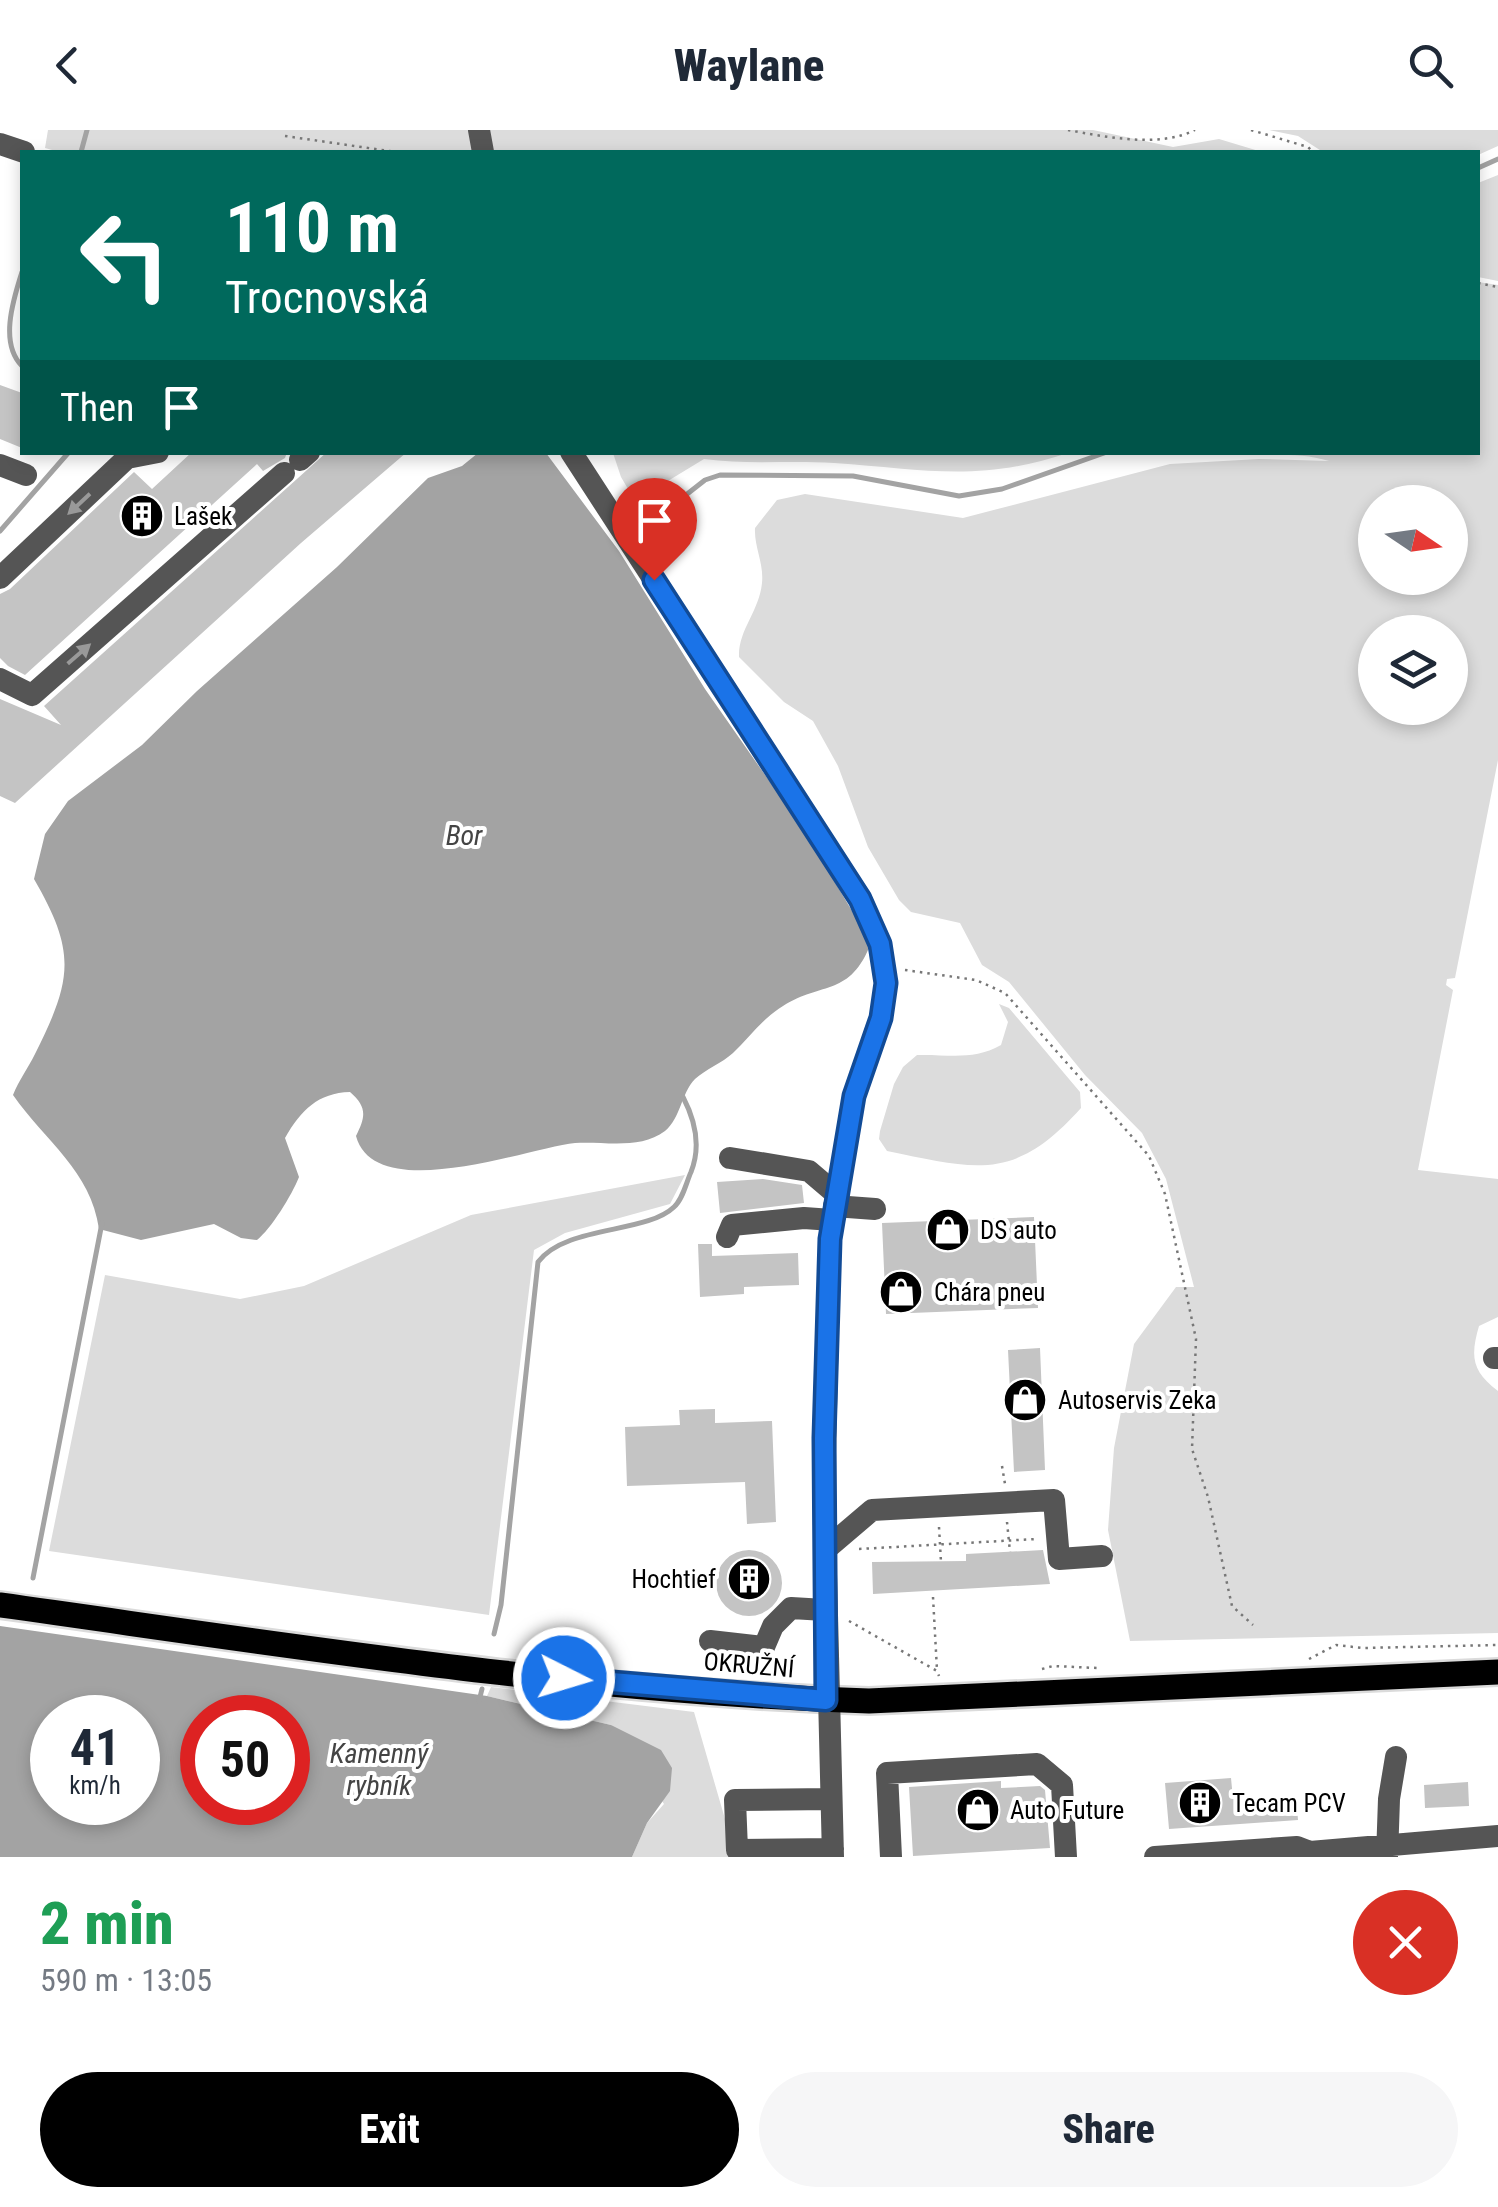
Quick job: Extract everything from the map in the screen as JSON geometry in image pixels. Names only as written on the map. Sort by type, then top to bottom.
[{"type":"main road","name":"OKRUŽNÍ","points":[[0,1606],[525,1675],[826,1700],[1156,1690],[1498,1672]]},
{"type":"street","points":[[0,578],[127,458],[142,455]]},
{"type":"street","points":[[573,455],[860,899],[880,944],[886,983],[881,1018],[854,1096],[834,1207],[824,1411],[824,1551],[834,1614],[826,1700],[831,1799],[833,1853],[737,1850],[735,1800],[831,1799]]},
{"type":"street","points":[[0,679],[32,695],[298,462]]},
{"type":"street","points":[[0,465],[26,475]]},
{"type":"street","points":[[730,1158],[808,1171],[834,1207]]},
{"type":"street","points":[[727,1236],[732,1225],[804,1218],[834,1207],[874,1209]]},
{"type":"street","points":[[824,1551],[872,1510],[1054,1500],[1059,1559],[1102,1556]]},
{"type":"street","points":[[710,1642],[764,1647],[773,1626],[791,1608],[834,1614]]},
{"type":"street","points":[[1388,1851],[1389,1799],[1396,1758]]},
{"type":"street","points":[[891,1857],[887,1774],[1036,1764],[1062,1785],[1066,1857]]},
{"type":"street","points":[[1155,1857],[1297,1847],[1310,1854],[1388,1851],[1498,1836]]},
{"type":"path","points":[[1068,130],[1122,138],[1168,137],[1195,130]]},
{"type":"path","points":[[1250,130],[1311,150]]},
{"type":"path","points":[[285,136],[382,150]]},
{"type":"path","points":[[883,967],[976,980],[1005,993],[1150,1156],[1164,1194],[1196,1339],[1192,1449],[1208,1498],[1232,1606],[1253,1625]]},
{"type":"path","points":[[937,1506],[941,1562]]},
{"type":"path","points":[[860,1549],[1057,1538]]},
{"type":"path","points":[[933,1597],[940,1678]]},
{"type":"path","points":[[834,1614],[937,1670]]},
{"type":"path","points":[[1308,1659],[1336,1645],[1363,1648],[1498,1644]]},
{"type":"path","points":[[1042,1670],[1053,1666],[1112,1669]]},
{"type":"shaded area","points":[[48,130],[469,130],[473,150],[52,150],[45,148]]},
{"type":"shaded area","points":[[489,130],[1093,130],[1173,147],[1219,139],[1255,150],[493,150]]},
{"type":"shaded area","points":[[1269,130],[1498,130],[1498,146],[1480,154],[1480,150],[1320,150],[1298,136]]},
{"type":"shaded area","points":[[1498,175],[1498,281],[1480,277],[1480,182]]},
{"type":"shaded area","points":[[1480,282],[1498,285],[1498,760],[1455,978],[1447,979],[1446,985],[1453,990],[1418,1170],[1498,1179],[1498,1317],[1479,1326],[1474,1355],[1478,1370],[1498,1391],[1498,1633],[1130,1641],[1108,1530],[1114,1448],[1134,1344],[1176,1287],[1194,1287],[1166,1179],[1142,1133],[1085,1075],[1009,982],[982,965],[960,923],[911,912],[899,900],[868,847],[838,766],[813,721],[784,702],[739,657],[762,583],[755,528],[777,500],[805,494],[963,518],[1170,464],[1259,459],[1329,461],[1248,455],[1480,455]]},
{"type":"shaded area","points":[[614,455],[1061,455],[1006,468],[951,472],[704,459],[635,501]]},
{"type":"shaded area","points":[[999,1004],[1009,1008],[1080,1092],[1081,1108],[1035,1149],[992,1164],[945,1162],[887,1151],[879,1139],[880,1131],[903,1067],[917,1055],[970,1055],[1001,1045],[1008,1022]]},
{"type":"shaded area","points":[[685,1175],[670,1204],[565,1233],[534,1250],[489,1615],[49,1551],[105,1275],[240,1299],[304,1286],[471,1215]]},
{"type":"shaded area","points":[[491,1687],[694,1712],[736,1857],[632,1857],[647,1823],[664,1804],[611,1725],[487,1696]]},
{"type":"water","name":"Bor","points":[[476,455],[547,455],[619,551],[705,689],[807,835],[871,943],[863,960],[844,980],[797,998],[776,1011],[733,1053],[695,1079],[670,1126],[644,1141],[575,1143],[455,1168],[392,1167],[369,1157],[356,1136],[363,1117],[360,1102],[350,1092],[339,1093],[312,1105],[285,1138],[299,1177],[281,1211],[257,1240],[241,1238],[214,1224],[141,1240],[99,1229],[87,1190],[77,1173],[13,1095],[47,1028],[62,986],[63,947],[58,927],[34,879],[45,834],[68,801],[142,745],[428,478],[462,466]]},
{"type":"water","name":"Kamenný rybník","points":[[0,1626],[487,1696],[611,1725],[661,1750],[672,1768],[670,1791],[647,1823],[632,1857],[0,1857]]},
{"type":"building","points":[[0,385],[20,392],[20,447],[0,439]]},
{"type":"building","points":[[189,455],[286,455],[263,471],[257,464],[25,675],[8,666],[0,658],[0,594],[10,589],[134,472],[152,489]]},
{"type":"building","points":[[324,455],[404,455],[15,803],[0,796],[0,699],[61,725],[44,706]]},
{"type":"building","points":[[763,1179],[802,1185],[804,1203],[720,1213],[717,1182]]},
{"type":"building","points":[[1034,1217],[1038,1308],[886,1314],[882,1223]]},
{"type":"building","points":[[698,1244],[712,1244],[712,1256],[798,1253],[799,1285],[744,1287],[744,1294],[700,1297]]},
{"type":"building","points":[[1040,1348],[1045,1470],[1014,1472],[1008,1350]]},
{"type":"building","points":[[715,1409],[715,1423],[772,1421],[776,1522],[747,1524],[745,1482],[627,1486],[625,1427],[680,1425],[679,1410]]},
{"type":"building","name":"Hochtief","points":[[749,1550],[772,1560],[782,1583],[772,1606],[749,1616],[726,1606],[716,1583],[726,1560]]},
{"type":"building","points":[[1043,1550],[1050,1584],[873,1594],[872,1562],[966,1561],[966,1554]]},
{"type":"building","name":"Tecam PCV","points":[[1231,1778],[1233,1799],[1296,1795],[1298,1820],[1169,1829],[1165,1783]]},
{"type":"building","name":"Auto Future","points":[[1001,1781],[1001,1788],[1040,1786],[1045,1790],[1050,1848],[913,1856],[909,1787]]},
{"type":"building","points":[[1468,1782],[1469,1806],[1425,1808],[1424,1785]]},
{"type":"waterway","points":[[82,150],[87,130]]},
{"type":"waterway","points":[[1480,167],[1498,159]]},
{"type":"waterway","points":[[20,280],[10,335],[20,363]]},
{"type":"waterway","points":[[0,531],[66,455]]},
{"type":"waterway","points":[[654,520],[705,480],[720,475],[853,476],[959,496],[1002,489],[1098,455]]},
{"type":"waterway","points":[[494,1634],[501,1605],[538,1262],[567,1242],[645,1222],[677,1204],[696,1153],[691,1115],[683,1097]]},
{"type":"waterway","points":[[33,1578],[102,1223]]},
{"type":"waterway","points":[[479,1701],[482,1689]]},
{"type":"place","name":"Lašek","points":[[142,516]]},
{"type":"place","name":"DS auto","points":[[948,1230]]},
{"type":"place","name":"Chára pneu","points":[[901,1292]]},
{"type":"place","name":"Autoservis Zeka","points":[[1025,1400]]},
{"type":"place","name":"Hochtief","points":[[749,1579]]},
{"type":"place","name":"Tecam PCV","points":[[1200,1803]]},
{"type":"place","name":"Auto Future","points":[[978,1810]]},
{"type":"route","points":[[564,1678],[826,1700],[824,1438],[830,1239],[854,1096],[881,1018],[886,983],[880,944],[860,899],[654,580]]}]
